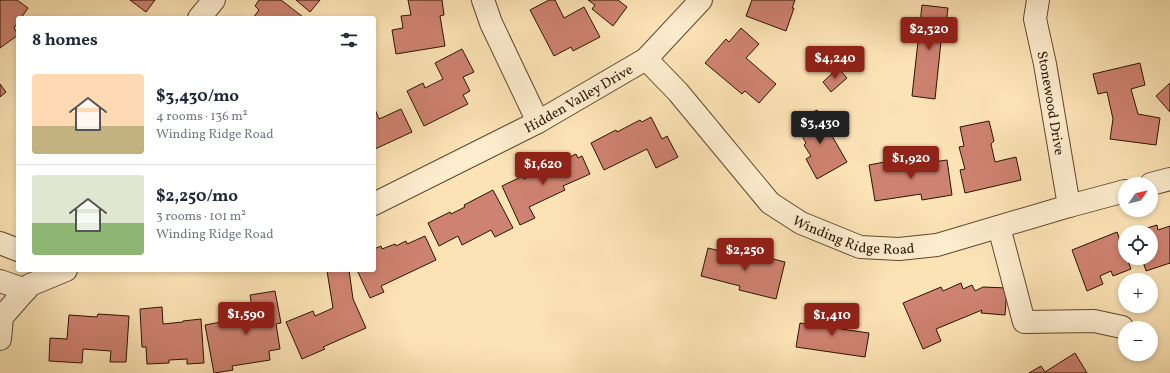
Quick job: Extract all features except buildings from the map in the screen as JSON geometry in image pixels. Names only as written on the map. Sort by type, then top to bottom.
[{"type":"street","points":[[201,16],[214,0]]},
{"type":"street","points":[[483,0],[491,23],[538,122]]},
{"type":"street","name":"Hidden Valley Drive","points":[[376,203],[538,122],[646,59],[701,0]]},
{"type":"street","name":"Stonewood Drive","points":[[1038,0],[1035,19],[1045,64],[1069,206]]},
{"type":"street","name":"Winding Ridge Road","points":[[646,59],[678,92],[770,203],[801,224],[860,247],[899,249],[937,245],[1118,193]]},
{"type":"street","points":[[1158,182],[1170,179]]},
{"type":"street","points":[[998,227],[1024,322],[1094,321],[1118,326]]},
{"type":"street","points":[[0,243],[16,249]]},
{"type":"street","points":[[0,281],[28,281],[59,272]]},
{"type":"street","points":[[0,339],[2,318],[28,281]]}]
